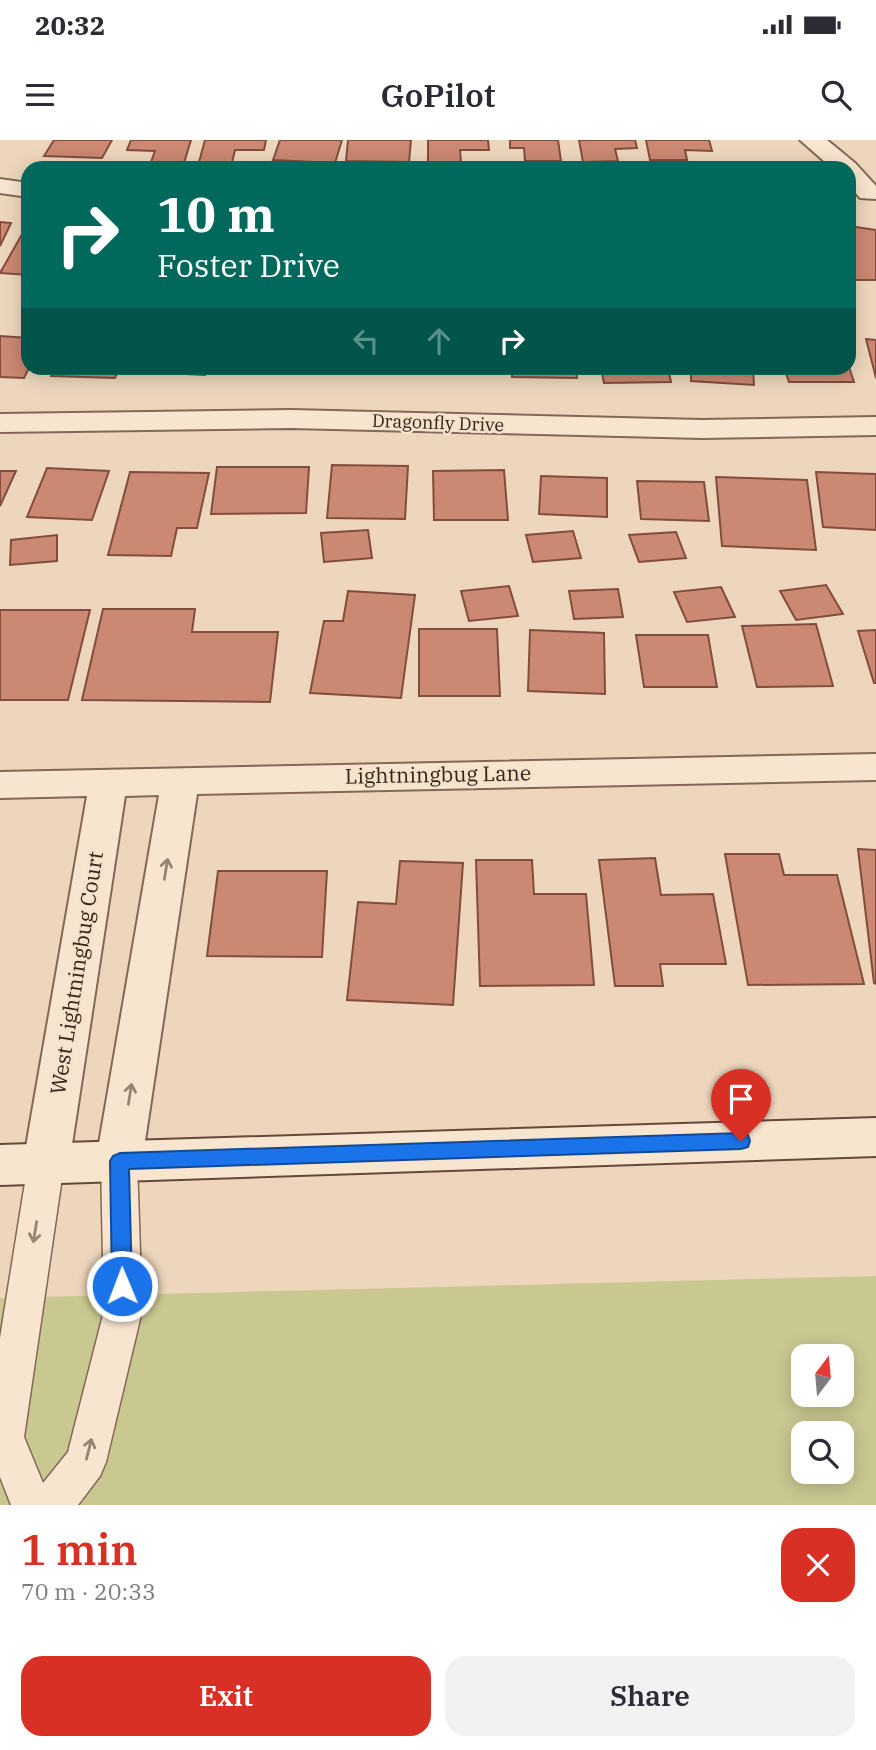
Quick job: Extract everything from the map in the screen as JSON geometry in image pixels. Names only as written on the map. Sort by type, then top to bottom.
[{"type":"street","points":[[812,140],[838,161]]},
{"type":"street","points":[[0,186],[21,189]]},
{"type":"street","name":"Dragonfly Drive","points":[[0,423],[291,419],[702,429],[876,426]]},
{"type":"street","name":"Lightningbug Lane","points":[[0,785],[876,767]]},
{"type":"street","points":[[120,1161],[180,780]]},
{"type":"street","name":"West Lightningbug Court","points":[[46,1164],[108,781]]},
{"type":"street","points":[[0,1166],[876,1137]]},
{"type":"lane","points":[[52,1505],[86,1462],[123,1311],[120,1161]]},
{"type":"lane","points":[[32,1505],[4,1437],[46,1164]]},
{"type":"shaded area","points":[[876,1276],[876,1505],[0,1505],[0,1298]]},
{"type":"building","points":[[54,140],[112,140],[102,158],[44,156]]},
{"type":"building","points":[[131,140],[191,140],[185,161],[151,161],[155,151],[127,150]]},
{"type":"building","points":[[205,140],[266,140],[264,150],[235,150],[232,161],[199,161]]},
{"type":"building","points":[[280,140],[342,140],[336,161],[273,160]]},
{"type":"building","points":[[348,140],[411,140],[409,161],[346,161]]},
{"type":"building","points":[[428,140],[488,140],[489,150],[460,150],[461,161],[428,161]]},
{"type":"building","points":[[510,140],[558,140],[561,161],[525,161],[524,148],[510,148]]},
{"type":"building","points":[[579,140],[635,140],[637,148],[615,149],[618,161],[583,161]]},
{"type":"building","points":[[646,140],[709,140],[712,151],[685,150],[687,160],[650,160]]},
{"type":"building","points":[[0,222],[11,223],[0,246]]},
{"type":"building","points":[[856,227],[876,230],[876,280],[856,280]]},
{"type":"building","points":[[21,236],[21,274],[0,273]]},
{"type":"building","points":[[0,336],[21,338],[21,375],[26,375],[24,378],[0,377]]},
{"type":"building","points":[[866,339],[876,340],[876,378]]},
{"type":"building","points":[[51,375],[116,375],[115,378]]},
{"type":"building","points":[[577,375],[577,378],[512,377]]},
{"type":"building","points":[[602,375],[670,375],[671,382],[604,383]]},
{"type":"building","points":[[691,375],[753,375],[754,385],[691,381]]},
{"type":"building","points":[[786,375],[852,375],[854,382],[789,382]]},
{"type":"building","points":[[332,465],[408,466],[405,519],[327,518]]},
{"type":"building","points":[[217,467],[309,467],[306,513],[211,514]]},
{"type":"building","points":[[47,468],[109,471],[92,520],[27,517]]},
{"type":"building","points":[[504,470],[508,520],[434,520],[433,471]]},
{"type":"building","points":[[0,471],[16,471],[0,506]]},
{"type":"building","points":[[130,472],[209,473],[197,528],[177,528],[171,556],[108,555]]},
{"type":"building","points":[[816,472],[876,474],[876,530],[823,527]]},
{"type":"building","points":[[541,476],[607,478],[607,517],[539,514]]},
{"type":"building","points":[[716,477],[807,480],[816,550],[722,546]]},
{"type":"building","points":[[637,481],[704,482],[709,521],[641,519]]},
{"type":"building","points":[[368,530],[372,558],[324,562],[321,533]]},
{"type":"building","points":[[573,531],[581,558],[533,562],[526,535]]},
{"type":"building","points":[[676,532],[686,558],[639,562],[629,535]]},
{"type":"building","points":[[57,535],[57,561],[10,565],[11,540]]},
{"type":"building","points":[[826,585],[843,614],[796,620],[780,591]]},
{"type":"building","points":[[509,586],[518,616],[469,621],[461,591]]},
{"type":"building","points":[[721,587],[735,617],[687,622],[674,592]]},
{"type":"building","points":[[618,589],[623,617],[574,619],[569,591]]},
{"type":"building","points":[[348,591],[415,595],[401,698],[310,693],[324,621],[343,621]]},
{"type":"building","points":[[103,609],[195,609],[192,632],[278,632],[270,702],[82,700]]},
{"type":"building","points":[[0,610],[90,610],[68,700],[0,700]]},
{"type":"building","points":[[816,624],[833,686],[757,687],[742,626]]},
{"type":"building","points":[[419,629],[497,629],[500,696],[419,696]]},
{"type":"building","points":[[530,630],[604,633],[605,694],[528,691]]},
{"type":"building","points":[[876,630],[876,683],[874,683],[858,631]]},
{"type":"building","points":[[636,635],[708,635],[717,687],[644,687]]},
{"type":"building","points":[[858,849],[876,850],[876,984],[874,983]]},
{"type":"building","points":[[725,854],[779,854],[784,875],[837,875],[864,984],[748,985]]},
{"type":"building","points":[[655,858],[661,895],[713,894],[726,964],[660,964],[663,986],[615,986],[599,860]]},
{"type":"building","points":[[476,860],[532,860],[534,894],[586,894],[594,985],[480,986]]},
{"type":"building","points":[[400,861],[463,863],[453,1005],[347,1000],[358,902],[396,904]]},
{"type":"building","points":[[218,871],[327,871],[322,957],[207,956]]},
{"type":"route","points":[[122,1286],[120,1161],[741,1141]]}]
